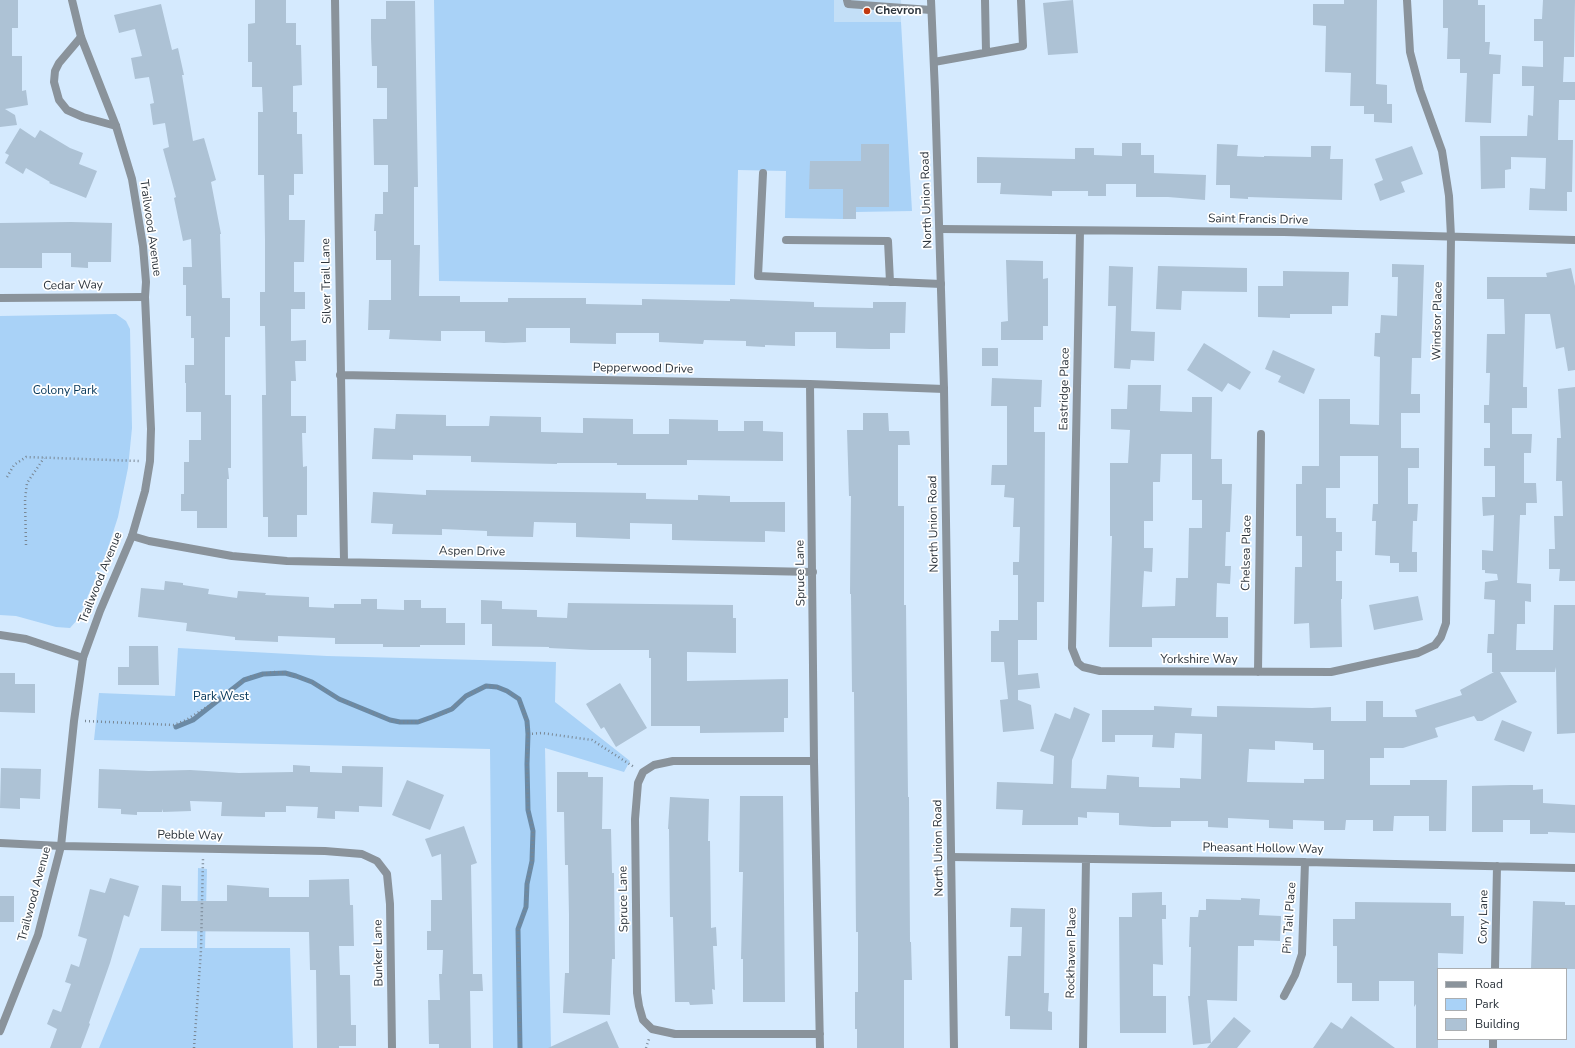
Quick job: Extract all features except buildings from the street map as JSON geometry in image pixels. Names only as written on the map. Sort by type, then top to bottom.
[{"type":"street","name":"Trailwood Avenue","points":[[0,1031],[38,935],[61,846],[74,720],[83,658],[100,611],[132,536],[145,491],[150,461],[151,429],[145,297],[146,282],[143,246],[134,186],[116,126],[81,37],[72,0]]},
{"type":"street","name":"Silver Trail Lane","points":[[335,0],[344,561]]},
{"type":"street","points":[[847,0],[848,4],[931,10]]},
{"type":"street","name":"North Union Road","points":[[931,0],[942,284],[954,1048]]},
{"type":"street","points":[[985,0],[986,52]]},
{"type":"street","points":[[934,62],[1023,46],[1022,0]]},
{"type":"street","name":"Windsor Place","points":[[1408,0],[1410,52],[1420,90],[1442,151],[1449,196],[1451,237],[1446,624],[1441,637],[1435,645]]},
{"type":"street","points":[[81,37],[59,63],[55,71],[54,82],[58,100],[67,110],[83,117],[116,126]]},
{"type":"street","points":[[763,173],[758,276],[942,284]]},
{"type":"street","name":"Saint Francis Drive","points":[[940,229],[1284,232],[1575,240]]},
{"type":"street","name":"Eastridge Place","points":[[1074,548],[1080,230]]},
{"type":"street","points":[[786,240],[888,241],[890,282]]},
{"type":"street","name":"Cedar Way","points":[[0,298],[145,297]]},
{"type":"street","name":"Pepperwood Drive","points":[[340,375],[810,384],[944,389]]},
{"type":"street","name":"Spruce Lane","points":[[810,384],[814,761],[820,1048]]},
{"type":"street","name":"Chelsea Place","points":[[1258,672],[1261,434]]},
{"type":"street","name":"Aspen Drive","points":[[132,536],[149,541],[232,556],[287,560],[813,572]]},
{"type":"street","name":"Yorkshire Way","points":[[1074,548],[1072,648],[1078,663],[1083,667],[1100,671],[1330,672],[1418,653],[1435,645]]},
{"type":"street","points":[[0,635],[26,639],[83,658]]},
{"type":"street","points":[[643,772],[654,764],[672,761],[814,761]]},
{"type":"street","name":"Spruce Lane","points":[[643,772],[638,783],[635,819],[637,993],[643,1020],[652,1029],[675,1034],[820,1034]]},
{"type":"street","name":"Pebble Way","points":[[0,844],[325,851],[362,854],[377,861]]},
{"type":"street","name":"Pheasant Hollow Way","points":[[951,856],[1575,868]]},
{"type":"street","name":"Rockhaven Place","points":[[1083,1048],[1086,859]]},
{"type":"street","name":"Bunker Lane","points":[[377,861],[387,874],[390,904],[392,1048]]},
{"type":"street","name":"Pin Tail Place","points":[[1284,996],[1295,975],[1302,954],[1306,862]]},
{"type":"street","name":"Cory Lane","points":[[1495,968],[1497,866]]},
{"type":"path","points":[[7,477],[14,465],[26,457],[150,461]]},
{"type":"path","points":[[26,545],[25,500],[27,483],[44,458]]},
{"type":"path","points":[[74,720],[174,726],[223,697],[244,680],[252,676],[274,672],[285,673],[312,682],[339,698],[390,720],[400,722],[418,722],[447,712],[466,696],[486,686],[497,687],[507,691],[519,699],[527,721],[528,810],[533,831],[532,861],[527,884],[526,908],[518,929],[520,1048]]},
{"type":"path","points":[[528,734],[542,733],[592,740],[643,772]]},
{"type":"path","points":[[194,1048],[201,950],[203,849]]},
{"type":"shaded area","name":"Chevron","points":[[834,0],[901,0],[901,22],[833,22]]},
{"type":"green space","points":[[434,0],[834,0],[834,22],[901,22],[912,211],[856,212],[856,207],[889,207],[889,144],[862,144],[861,161],[810,161],[810,189],[843,189],[843,219],[785,218],[786,171],[738,170],[735,285],[439,281]]},
{"type":"green space","name":"Colony Park","points":[[116,314],[126,321],[130,329],[132,428],[128,468],[118,517],[106,554],[78,619],[70,628],[56,627],[16,616],[0,615],[0,316]]},
{"type":"green space","name":"Park West","points":[[178,648],[327,656],[556,662],[555,702],[630,761],[624,772],[545,748],[551,1048],[493,1048],[490,749],[94,740],[99,693],[175,696]]},
{"type":"green space","points":[[198,868],[207,869],[205,948],[290,948],[293,1048],[99,1048],[140,948],[197,948]]},
{"type":"waterway","points":[[176,727],[193,720],[244,680],[263,674],[285,673],[296,676],[312,682],[339,699],[390,720],[400,722],[418,722],[452,709],[466,696],[486,686],[497,687],[507,691],[519,699],[527,721],[528,810],[533,831],[532,861],[527,884],[526,907],[518,929],[520,1048]]},
{"type":"place","name":"Chevron","points":[[867,11]]}]
